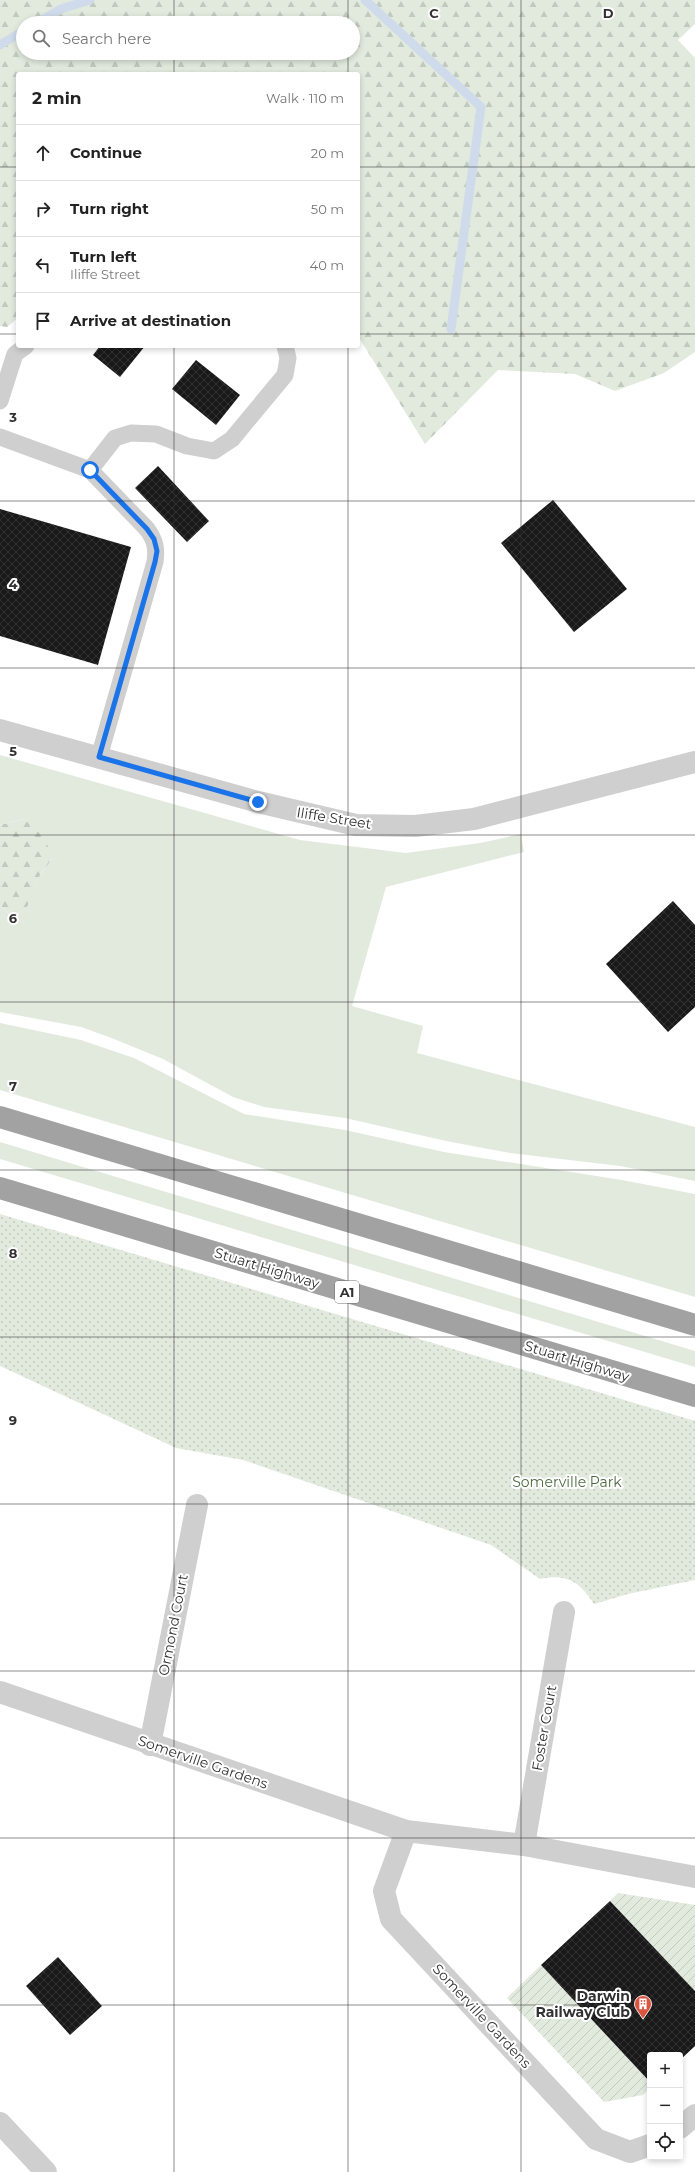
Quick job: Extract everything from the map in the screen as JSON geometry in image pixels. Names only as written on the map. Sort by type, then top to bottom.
[{"type":"highway","points":[[0,1117],[695,1325]]},
{"type":"highway","name":"Stuart Highway","points":[[0,1188],[695,1396]]},
{"type":"street","name":"Iliffe Street","points":[[0,730],[304,814],[356,824],[415,826],[474,819],[695,762]]},
{"type":"street","name":"Ormond Court","points":[[150,1745],[197,1505]]},
{"type":"street","name":"Foster Court","points":[[524,1845],[564,1612]]},
{"type":"street","name":"Somerville Gardens","points":[[0,1692],[150,1745],[406,1832],[524,1845],[695,1877]]},
{"type":"street","name":"Somerville Gardens","points":[[406,1832],[384,1891],[391,1919],[596,2139],[630,2152],[647,2146]]},
{"type":"street","points":[[683,2125],[695,2115]]},
{"type":"street","points":[[0,2123],[46,2172]]},
{"type":"lane","points":[[0,400],[15,354],[23,348]]},
{"type":"lane","points":[[90,470],[115,438],[131,433],[156,434],[187,446],[214,451],[232,439],[285,375],[288,358],[286,348]]},
{"type":"lane","points":[[0,437],[90,470],[147,529],[154,539],[157,551],[143,608],[99,757]]},
{"type":"green space","points":[[0,0],[695,0],[695,24],[678,40],[695,58],[695,352],[664,373],[615,391],[575,374],[498,370],[425,444],[360,339],[360,72],[16,72],[16,320],[7,327],[0,326]]},
{"type":"green space","points":[[0,755],[300,840],[406,853],[480,843],[521,834],[524,852],[386,887],[352,1006],[423,1026],[417,1053],[695,1127],[695,1181],[620,1166],[510,1153],[446,1141],[345,1118],[264,1107],[233,1097],[163,1059],[109,1037],[81,1027],[0,1012],[0,905],[12,917],[26,907],[40,875],[52,859],[24,819],[0,825]]},
{"type":"green space","points":[[24,819],[45,838],[52,859],[40,875],[27,907],[12,917],[0,905],[0,825]]},
{"type":"green space","points":[[0,1023],[81,1040],[134,1058],[244,1114],[345,1130],[444,1152],[622,1180],[695,1194],[695,1297],[0,1090]]},
{"type":"green space","points":[[0,1142],[695,1351],[695,1367],[0,1159]]},
{"type":"green space","name":"Somerville Park","points":[[0,1214],[695,1421],[695,1580],[628,1594],[594,1604],[589,1596],[572,1581],[558,1577],[540,1579],[491,1545],[243,1460],[176,1448],[0,1366]]},
{"type":"green space","points":[[618,1893],[695,1905],[695,1991],[610,1901]]},
{"type":"green space","points":[[541,1965],[647,2079],[647,2091],[643,2095],[604,2102],[507,1998]]},
{"type":"building","points":[[98,348],[143,348],[120,377],[93,355]]},
{"type":"building","points":[[196,360],[240,395],[216,425],[172,389]]},
{"type":"building","points":[[158,466],[209,521],[187,542],[135,488]]},
{"type":"building","points":[[553,500],[627,589],[574,632],[501,543]]},
{"type":"building","points":[[0,509],[131,547],[98,665],[0,636]]},
{"type":"building","points":[[673,901],[695,925],[695,1007],[668,1032],[606,964]]},
{"type":"building","name":"Darwin Railway Club","points":[[610,1901],[695,1991],[695,2046],[683,2057],[683,2052],[647,2052],[647,2079],[541,1965]]},
{"type":"building","points":[[58,1957],[102,2006],[70,2035],[26,1986]]},
{"type":"waterway","points":[[49,16],[61,9],[90,0]]},
{"type":"waterway","points":[[365,0],[481,107],[451,329]]},
{"type":"waterway","points":[[0,45],[16,35]]},
{"type":"place","name":"Darwin Railway Club","points":[[643,2019]]},
{"type":"route","points":[[90,470],[147,529],[154,539],[157,551],[143,608],[99,757],[258,802]]}]
